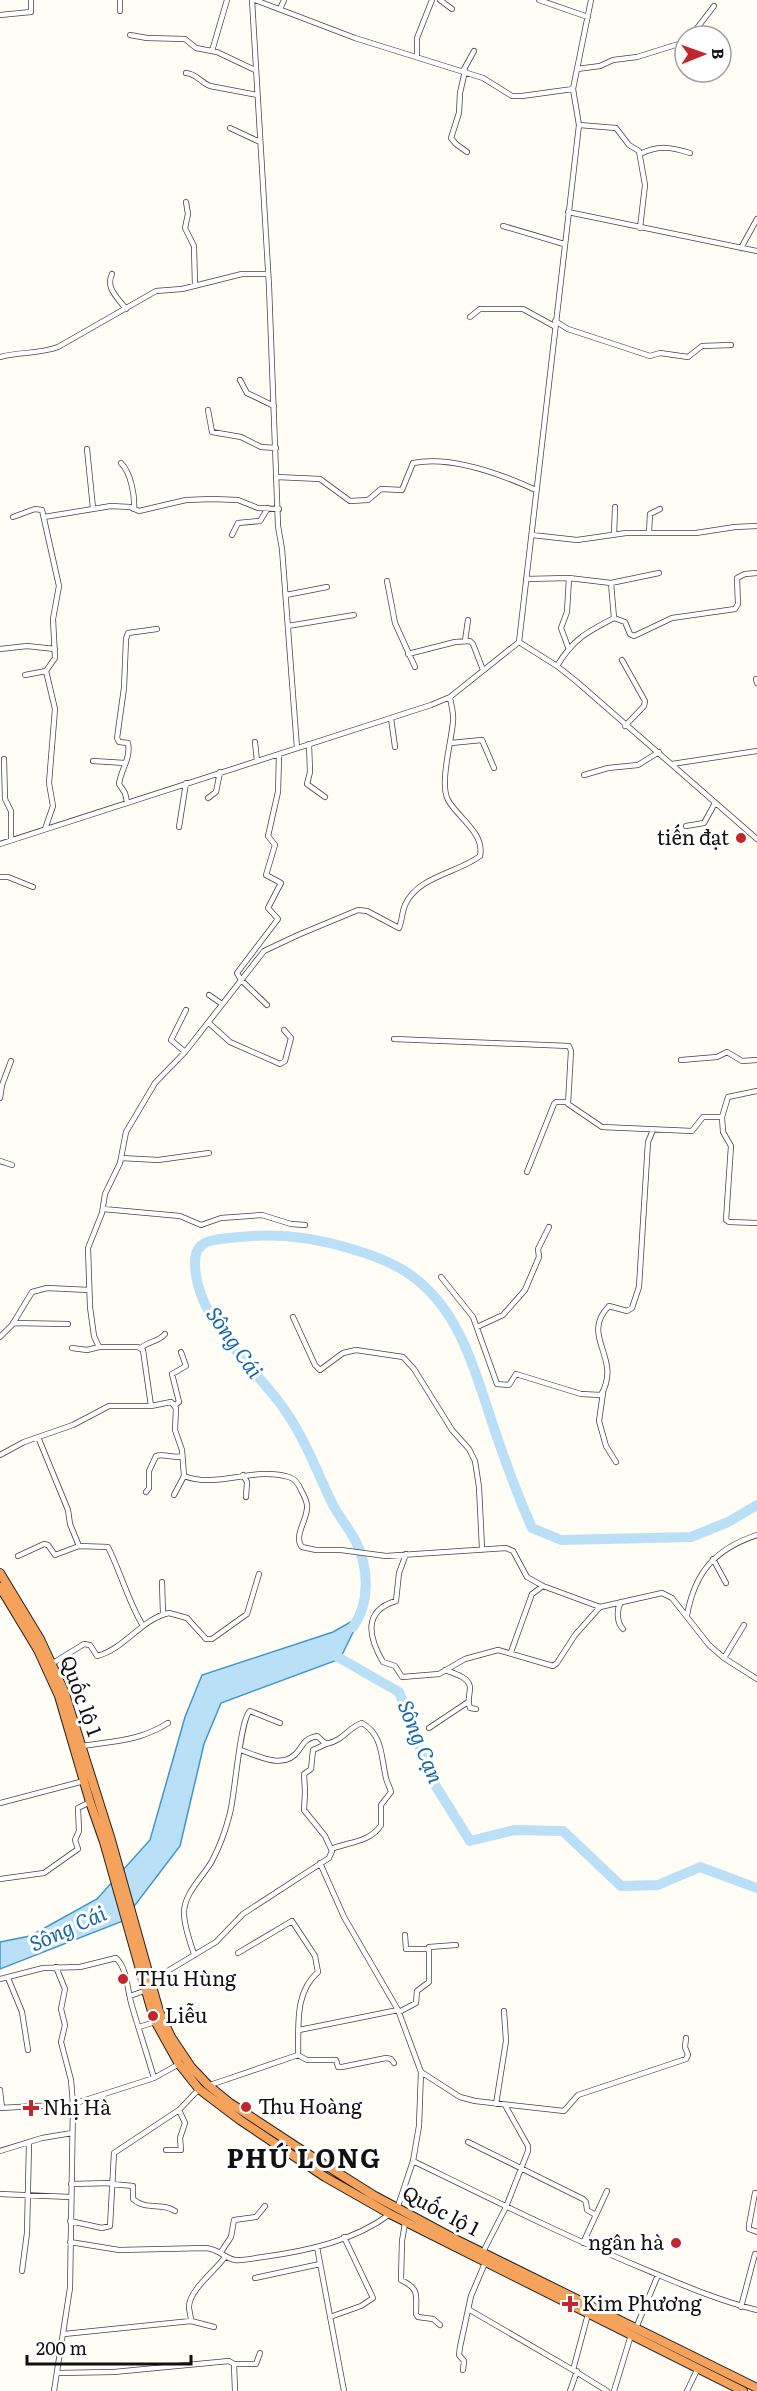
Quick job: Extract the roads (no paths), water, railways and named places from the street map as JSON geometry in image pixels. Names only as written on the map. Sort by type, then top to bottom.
[{"type":"highway","name":"Quốc lộ 1","points":[[0,1573],[53,1663],[82,1746],[108,1841]]},
{"type":"highway","name":"Quốc lộ 1","points":[[0,1587],[48,1669],[67,1722],[90,1802],[108,1841]]},
{"type":"highway","points":[[108,1841],[144,1972]]},
{"type":"highway","name":"Quốc lộ 1","points":[[144,1972],[151,1982],[159,2011],[171,2037],[208,2085],[230,2103],[373,2194],[633,2332],[757,2388]]},
{"type":"highway","name":"Quốc lộ 1","points":[[144,1972],[144,1991],[155,2022],[179,2064],[199,2089],[294,2157],[405,2223],[588,2314],[633,2332]]},
{"type":"highway","name":"Quốc lộ 1","points":[[662,2346],[743,2391]]},
{"type":"street","points":[[120,0],[120,11]]},
{"type":"street","points":[[212,51],[227,0]]},
{"type":"street","points":[[297,748],[282,544],[278,526],[278,477],[269,286],[255,70],[253,0],[355,38],[464,71],[483,78],[503,92],[517,96],[573,89]]},
{"type":"street","points":[[280,9],[284,0]]},
{"type":"street","points":[[417,55],[417,38],[432,0]]},
{"type":"street","points":[[440,0],[452,9]]},
{"type":"street","points":[[539,0],[588,17]]},
{"type":"street","points":[[0,844],[279,755],[450,697],[519,642],[579,125],[573,89],[591,0]]},
{"type":"street","points":[[0,15],[32,12],[31,1]]},
{"type":"street","points":[[700,24],[714,6]]},
{"type":"street","points":[[130,35],[185,39],[196,48],[212,51],[255,70]]},
{"type":"street","points":[[577,69],[600,66],[613,60],[637,57],[673,46]]},
{"type":"street","points":[[467,152],[451,138],[459,113],[459,97],[464,71],[474,51]]},
{"type":"street","points":[[186,73],[195,75],[204,84],[210,86],[257,95]]},
{"type":"street","points":[[579,125],[616,128],[626,142],[638,150],[645,185],[640,228]]},
{"type":"street","points":[[230,128],[260,141]]},
{"type":"street","points":[[640,154],[660,147],[690,153]]},
{"type":"street","points":[[186,202],[188,214],[184,226],[194,246],[195,286]]},
{"type":"street","points":[[568,212],[757,251]]},
{"type":"street","points":[[741,248],[757,219]]},
{"type":"street","points":[[503,226],[564,244]]},
{"type":"street","points":[[112,274],[110,289],[126,309]]},
{"type":"street","points":[[0,357],[43,352],[58,347],[156,291],[195,286],[242,274],[268,276]]},
{"type":"street","points":[[470,317],[480,309],[526,310],[566,328],[654,356],[660,353],[688,357],[702,346],[731,345]]},
{"type":"street","points":[[240,380],[247,393],[274,406]]},
{"type":"street","points":[[208,410],[212,432],[239,436],[261,447],[276,448]]},
{"type":"street","points":[[87,449],[93,508]]},
{"type":"street","points":[[121,464],[128,475],[134,509]]},
{"type":"street","points":[[278,477],[320,479],[347,500],[366,500],[379,490],[402,490],[412,464],[450,464],[499,474],[536,490]]},
{"type":"street","points":[[44,517],[111,506],[139,511],[186,501],[212,499],[238,500],[253,507],[279,508]]},
{"type":"street","points":[[614,535],[615,507]]},
{"type":"street","points":[[13,517],[38,508],[42,510],[59,586],[53,619],[55,660],[46,671],[25,675]]},
{"type":"street","points":[[232,535],[238,523],[260,521],[268,508]]},
{"type":"street","points":[[649,533],[650,514],[660,509]]},
{"type":"street","points":[[532,535],[570,540],[649,533],[696,533],[735,526],[757,526]]},
{"type":"street","points":[[526,579],[569,578],[611,583],[659,573]]},
{"type":"street","points":[[557,666],[568,647],[590,630],[614,618],[625,622],[630,634],[634,636],[662,621],[684,614],[732,610],[738,604],[736,578],[745,574],[757,573]]},
{"type":"street","points":[[568,647],[561,628],[568,606],[569,578]]},
{"type":"street","points":[[387,581],[395,623],[415,667]]},
{"type":"street","points":[[611,583],[614,618]]},
{"type":"street","points":[[286,595],[327,587]]},
{"type":"street","points":[[288,626],[354,615]]},
{"type":"street","points":[[465,640],[468,620]]},
{"type":"street","points":[[127,802],[119,784],[125,763],[129,759],[129,745],[118,741],[117,738],[124,688],[126,635],[157,629]]},
{"type":"street","points":[[408,654],[465,640],[473,644],[483,670]]},
{"type":"street","points":[[519,642],[557,666],[757,839]]},
{"type":"street","points":[[0,649],[27,646],[55,650]]},
{"type":"street","points":[[622,660],[645,701],[644,706],[626,726]]},
{"type":"street","points":[[45,829],[53,806],[49,783],[55,709],[46,671]]},
{"type":"street","points":[[99,1347],[93,1331],[88,1248],[103,1209],[105,1194],[121,1158],[126,1132],[155,1083],[185,1052],[209,1023],[239,978],[268,948],[358,910],[367,911],[396,928],[400,927],[405,905],[411,897],[437,876],[480,856],[481,849],[477,837],[447,794],[446,765],[453,720],[450,697]]},
{"type":"street","points":[[391,718],[395,747]]},
{"type":"street","points":[[451,743],[482,740],[494,768]]},
{"type":"street","points":[[255,742],[257,761]]},
{"type":"street","points":[[309,744],[310,770],[307,784],[325,797]]},
{"type":"street","points":[[672,764],[757,751]]},
{"type":"street","points":[[584,775],[608,768],[638,765],[659,753]]},
{"type":"street","points":[[267,1005],[239,978],[238,971],[278,920],[267,908],[280,883],[266,875],[275,845],[268,836],[278,792],[279,755]]},
{"type":"street","points":[[4,759],[5,799],[11,811],[11,840]]},
{"type":"street","points":[[93,761],[125,763]]},
{"type":"street","points":[[208,798],[216,792],[220,772]]},
{"type":"street","points":[[179,827],[186,783]]},
{"type":"street","points":[[686,826],[704,823],[715,803]]},
{"type":"street","points":[[0,877],[8,877],[33,887]]},
{"type":"street","points":[[209,995],[221,1003]]},
{"type":"street","points":[[185,1052],[171,1040],[186,1010]]},
{"type":"street","points":[[209,1023],[230,1042],[280,1064],[285,1061],[291,1041],[290,1035],[284,1030]]},
{"type":"street","points":[[394,1039],[569,1046],[571,1051],[568,1102]]},
{"type":"street","points":[[681,1060],[717,1057],[727,1052],[742,1061],[757,1060]]},
{"type":"street","points":[[1,1095],[2,1085],[11,1061]]},
{"type":"street","points":[[757,1091],[728,1097],[722,1116],[723,1132],[730,1146],[726,1220],[757,1223]]},
{"type":"street","points":[[527,1172],[556,1102],[568,1102],[600,1127],[690,1131],[695,1130],[703,1117],[722,1116]]},
{"type":"street","points":[[616,1462],[606,1446],[599,1421],[609,1370],[606,1355],[599,1341],[599,1323],[607,1307],[614,1306],[630,1310],[636,1299],[642,1258],[648,1142],[653,1130]]},
{"type":"street","points":[[121,1158],[158,1160],[209,1153]]},
{"type":"street","points":[[0,1161],[12,1165]]},
{"type":"street","points":[[103,1209],[180,1216],[201,1225],[221,1218],[262,1215],[291,1224],[305,1225]]},
{"type":"street","points":[[477,1327],[503,1315],[525,1290],[539,1257],[538,1249],[549,1227]]},
{"type":"street","points":[[441,1277],[464,1303],[477,1327],[498,1385],[509,1385],[516,1374],[581,1394],[599,1395],[603,1393]]},
{"type":"street","points":[[0,1337],[13,1323],[28,1297],[37,1290],[89,1290]]},
{"type":"street","points":[[293,1317],[315,1365],[320,1370],[343,1353],[357,1350],[403,1357],[414,1370],[426,1385],[452,1430],[475,1461],[479,1488],[482,1548]]},
{"type":"street","points":[[13,1323],[68,1324]]},
{"type":"street","points":[[72,1348],[87,1350],[99,1347],[141,1348],[146,1343],[162,1338],[165,1334]]},
{"type":"street","points":[[141,1348],[144,1353],[152,1406]]},
{"type":"street","points":[[174,1495],[184,1476],[182,1456],[175,1430],[175,1405],[179,1402],[173,1373],[186,1366],[181,1352]]},
{"type":"street","points":[[0,1455],[38,1437],[73,1425],[109,1406],[152,1406],[167,1402],[175,1405]]},
{"type":"street","points":[[38,1437],[68,1510],[70,1524],[79,1546]]},
{"type":"street","points":[[146,1492],[149,1488],[149,1473],[156,1456],[175,1458],[182,1456]]},
{"type":"street","points":[[184,1476],[220,1479],[264,1474],[294,1480],[300,1487],[307,1505],[299,1538],[300,1545],[316,1551],[341,1550],[386,1556],[506,1548],[513,1551],[527,1577],[543,1586],[600,1607],[662,1593],[672,1598],[710,1645],[724,1658],[757,1679]]},
{"type":"street","points":[[243,1475],[247,1482],[246,1497]]},
{"type":"street","points":[[687,1615],[690,1600],[705,1567],[739,1541],[757,1535]]},
{"type":"street","points":[[18,1556],[44,1544],[48,1545],[55,1555],[79,1546],[108,1547],[122,1575],[130,1603],[143,1626]]},
{"type":"street","points":[[406,1554],[399,1573],[396,1601],[383,1606],[371,1621],[370,1632],[383,1662],[395,1666],[402,1677],[432,1676],[465,1659],[494,1651],[511,1652],[548,1666],[556,1665],[575,1635],[600,1607]]},
{"type":"street","points":[[713,1559],[726,1583]]},
{"type":"street","points":[[53,1663],[84,1644],[90,1646],[96,1656],[101,1656],[162,1614],[174,1612],[187,1618],[206,1638],[212,1639],[247,1614],[259,1574]]},
{"type":"street","points":[[162,1582],[162,1614]]},
{"type":"street","points":[[511,1652],[532,1594],[543,1586]]},
{"type":"street","points":[[621,1602],[618,1607],[619,1623],[623,1629]]},
{"type":"street","points":[[724,1658],[744,1625]]},
{"type":"street","points":[[445,1670],[468,1682],[470,1688],[468,1702],[470,1708],[476,1709]]},
{"type":"street","points":[[429,1728],[468,1702]]},
{"type":"street","points":[[194,1954],[184,1911],[190,1895],[214,1858],[224,1835],[234,1796],[242,1728],[248,1711],[280,1723]]},
{"type":"street","points":[[82,1746],[125,1742],[153,1733],[168,1723]]},
{"type":"street","points":[[151,1982],[223,1937],[243,1914],[329,1858],[331,1849],[325,1836],[309,1818],[303,1806],[306,1792],[304,1774],[311,1769],[314,1750],[341,1739],[356,1725],[362,1723],[373,1731],[378,1740],[391,1792],[381,1806],[381,1825],[378,1830],[367,1838],[331,1849]]},
{"type":"street","points":[[240,1750],[279,1762],[293,1756],[305,1741],[314,1736],[326,1744]]},
{"type":"street","points":[[0,1803],[84,1781]]},
{"type":"street","points":[[0,1879],[44,1873],[78,1849],[75,1840],[79,1831],[78,1808],[90,1802]]},
{"type":"street","points":[[70,2242],[119,2250],[206,2247],[216,2249],[239,2260],[317,2247],[367,2228],[398,2207],[412,2161],[418,2126],[422,2072],[399,2011],[344,1917],[320,1863]]},
{"type":"street","points":[[238,1953],[293,1922],[315,1956],[318,1972],[309,1980],[298,2007],[298,2055]]},
{"type":"street","points":[[405,1935],[406,1948],[410,1950],[456,1945]]},
{"type":"street","points":[[299,2030],[399,2011],[416,2003],[417,1991],[429,1982],[428,1949]]},
{"type":"street","points":[[0,1979],[43,1968],[80,1967],[116,1958],[123,1968],[154,2078]]},
{"type":"street","points":[[54,2391],[70,2288],[73,2104],[61,2042],[65,2022],[61,2009],[65,1989],[56,1967]]},
{"type":"street","points":[[8,1978],[22,2012],[28,2050]]},
{"type":"street","points":[[130,1996],[144,1991]]},
{"type":"street","points":[[496,2103],[506,2041],[504,2011]]},
{"type":"street","points":[[139,2027],[155,2022]]},
{"type":"street","points":[[422,2072],[460,2097],[505,2105],[564,2110],[578,2095],[686,2059],[688,2055],[685,2047],[686,2038]]},
{"type":"street","points":[[208,2085],[298,2055],[307,2060],[336,2060],[338,2067],[386,2058],[391,2059],[394,2063]]},
{"type":"street","points":[[0,2091],[1,2108],[73,2104],[154,2078],[179,2064]]},
{"type":"street","points":[[70,2221],[102,2228],[110,2226],[116,2151],[128,2146],[179,2110],[199,2089]]},
{"type":"street","points":[[483,2252],[506,2206],[526,2158],[528,2146],[505,2105]]},
{"type":"street","points":[[166,2150],[181,2150],[180,2138],[185,2123],[179,2110]]},
{"type":"street","points":[[0,2151],[29,2144],[42,2138],[72,2133]]},
{"type":"street","points":[[468,2142],[583,2199],[587,2203],[586,2209],[596,2215]]},
{"type":"street","points":[[22,2271],[27,2233],[29,2144]]},
{"type":"street","points":[[412,2161],[583,2243],[741,2307],[757,2310]]},
{"type":"street","points":[[71,2184],[133,2186],[134,2199],[137,2203],[148,2207],[169,2207],[175,2211]]},
{"type":"street","points":[[583,2243],[606,2191]]},
{"type":"street","points":[[756,2193],[749,2225],[751,2231],[757,2232]]},
{"type":"street","points":[[0,2194],[70,2197]]},
{"type":"street","points":[[191,2321],[190,2303],[196,2289],[215,2271],[231,2237],[234,2220],[256,2217],[265,2206]]},
{"type":"street","points":[[405,2223],[401,2280],[412,2285],[416,2291],[418,2317],[434,2319],[441,2325]]},
{"type":"street","points":[[330,2317],[361,2306],[373,2298],[344,2237]]},
{"type":"street","points":[[317,2247],[344,2391]]},
{"type":"street","points":[[741,2307],[755,2254]]},
{"type":"street","points":[[255,2278],[320,2264]]},
{"type":"street","points":[[463,2370],[464,2361],[459,2355],[468,2309],[485,2264]]},
{"type":"street","points":[[614,2391],[633,2332],[658,2275]]},
{"type":"street","points":[[468,2309],[575,2370],[607,2391]]},
{"type":"street","points":[[570,2391],[588,2314]]},
{"type":"street","points":[[64,2334],[191,2321],[214,2327]]},
{"type":"street","points":[[57,2373],[114,2372],[226,2361],[234,2364],[256,2364],[260,2353]]},
{"type":"street","points":[[234,2364],[235,2391]]},
{"type":"street","points":[[687,2391],[698,2368]]},
{"type":"water","name":"Sông Cái","points":[[361,1616],[340,1659],[221,1703],[204,1744],[180,1846],[123,1921],[0,1969],[0,1942],[30,1936],[97,1899],[150,1840],[185,1717],[202,1675],[333,1632]]},
{"type":"waterway","name":"Sông Cái","points":[[353,1627],[359,1618],[365,1596],[365,1574],[360,1552],[334,1506],[295,1425],[226,1338],[204,1302],[197,1283],[195,1263],[199,1248],[210,1241],[268,1236],[296,1237],[325,1242],[360,1251],[391,1263],[412,1276],[429,1291],[455,1326],[465,1346],[532,1528],[561,1540],[691,1537],[728,1522],[757,1505]]},
{"type":"waterway","name":"Sông Cạn","points":[[329,1652],[399,1692],[432,1780],[470,1841],[515,1830],[563,1831],[621,1886],[658,1885],[700,1867],[757,1888]]},
{"type":"place","name":"tiến đạt","points":[[741,838]]},
{"type":"place","name":"THu Hùng","points":[[123,1979]]},
{"type":"place","name":"Liễu","points":[[153,2016]]},
{"type":"place","name":"Thu Hoàng","points":[[246,2107]]},
{"type":"place","name":"Nhị Hà","points":[[31,2108]]},
{"type":"place","name":"ngân hà","points":[[676,2243]]},
{"type":"place","name":"Kim Phương","points":[[570,2304]]},
{"type":"district","name":"PHÚ LONG","points":[[304,2159]]}]
